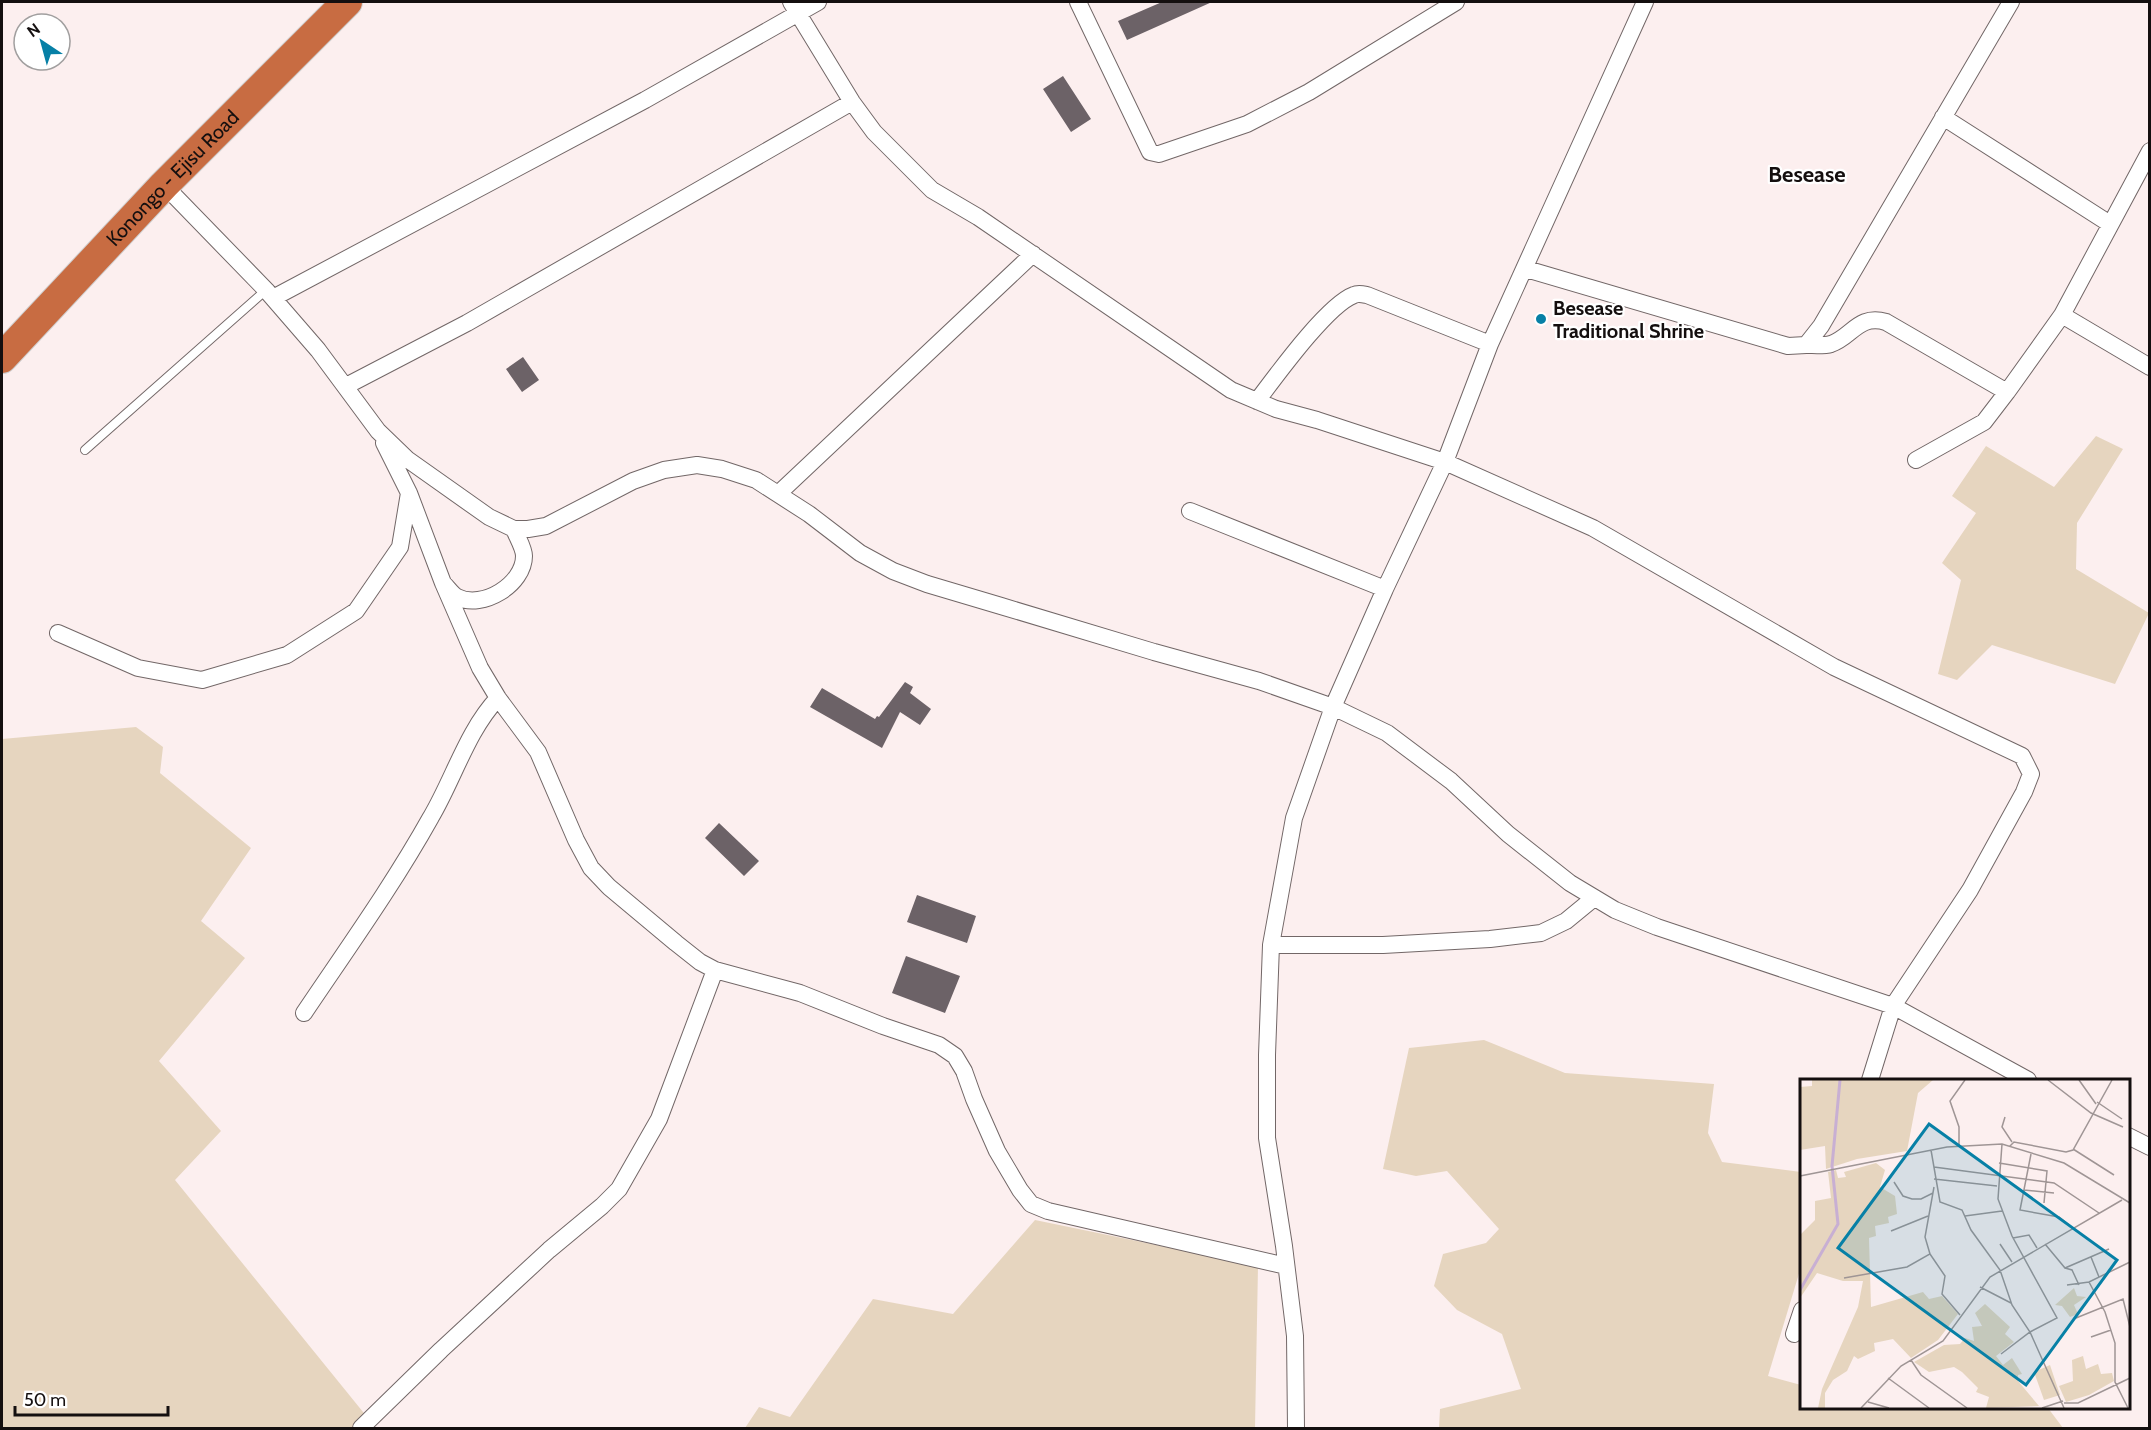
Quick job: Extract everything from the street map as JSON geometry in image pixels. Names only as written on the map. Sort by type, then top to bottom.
[{"type":"highway","name":"Konongo - Ejisu Road","points":[[2,358],[164,185],[346,2]]},
{"type":"street","points":[[269,294],[599,125],[795,8],[818,2]]},
{"type":"street","points":[[1078,2],[1150,152],[1159,154],[1247,124],[1309,92],[1455,2]]},
{"type":"street","points":[[1296,1428],[1294,1336],[1267,1138],[1271,945],[1294,818],[1333,707],[1444,462],[1490,344],[1526,269],[1645,2]]},
{"type":"street","points":[[1806,345],[1821,326],[2011,2]]},
{"type":"street","points":[[795,8],[852,102],[874,132],[932,190],[978,217],[1231,390],[1276,409],[1317,420],[1444,462],[1593,528],[1834,667],[2022,756],[2031,774],[2024,792],[1970,890],[1893,1006],[1870,1079]]},
{"type":"street","points":[[346,386],[467,323],[852,102]]},
{"type":"street","points":[[1943,117],[2110,224]]},
{"type":"street","points":[[1916,460],[1984,422],[2007,392],[2062,315],[2150,151]]},
{"type":"street","points":[[164,185],[269,294],[318,350],[378,431],[409,493],[443,584],[476,659],[498,698],[538,752],[576,840],[591,868],[609,887],[700,962],[715,970],[800,993],[883,1026],[939,1044],[955,1056],[964,1071],[997,1151],[1031,1204],[1048,1211],[1286,1266]]},
{"type":"street","points":[[778,494],[1033,254]]},
{"type":"street","points":[[1526,269],[1788,346],[1831,344],[1858,326],[1875,319],[1886,322],[2007,392]]},
{"type":"street","points":[[1257,400],[1308,336],[1344,300],[1356,294],[1367,295],[1490,344]]},
{"type":"street","points":[[2062,315],[2150,367]]},
{"type":"street","points":[[378,431],[407,459],[489,517],[514,530],[546,526],[633,481],[664,470],[697,465],[722,469],[756,480],[809,514],[861,553],[892,571],[1154,652],[1258,681],[1333,707],[1387,733],[1450,782],[1508,834],[1570,883],[1615,910],[1657,927],[1893,1006],[2026,1079]]},
{"type":"street","points":[[58,633],[138,668],[202,680],[287,655],[356,611],[400,547],[409,493]]},
{"type":"street","points":[[1190,511],[1385,590]]},
{"type":"street","points":[[443,584],[457,597],[473,600],[489,598],[505,588],[519,574],[525,555],[514,530]]},
{"type":"street","points":[[304,1013],[416,844],[437,808],[484,712],[498,698]]},
{"type":"street","points":[[1271,945],[1383,945],[1490,939],[1541,933],[1566,921],[1594,898]]},
{"type":"street","points":[[361,1428],[532,1266],[603,1206],[619,1189],[659,1119],[715,970]]},
{"type":"street","points":[[2130,1137],[2150,1147]]},
{"type":"street","points":[[1794,1334],[1800,1316]]},
{"type":"lane","points":[[85,450],[269,294]]},
{"type":"shaded area","points":[[2096,436],[2123,449],[2077,523],[2076,569],[2149,613],[2115,684],[1992,645],[1957,680],[1938,674],[1961,580],[1942,563],[1976,513],[1952,496],[1986,446],[2054,487]]},
{"type":"shaded area","points":[[136,727],[163,747],[160,773],[251,848],[201,921],[245,958],[159,1061],[221,1131],[175,1180],[376,1428],[2,1428],[2,739]]},
{"type":"shaded area","points":[[1484,1040],[1565,1073],[1714,1084],[1708,1133],[1722,1162],[1800,1172],[1800,1270],[1768,1376],[1800,1385],[1800,1409],[2049,1409],[2063,1428],[1439,1428],[1440,1409],[1521,1389],[1502,1334],[1457,1310],[1434,1286],[1443,1254],[1486,1243],[1499,1229],[1447,1171],[1416,1176],[1383,1169],[1409,1048]]},
{"type":"shaded area","points":[[1035,1220],[1258,1266],[1255,1428],[745,1428],[759,1407],[790,1417],[873,1299],[953,1314]]},
{"type":"building","points":[[1162,2],[1212,2],[1127,40],[1118,21]]},
{"type":"building","points":[[1063,76],[1091,119],[1071,132],[1043,89]]},
{"type":"building","points":[[523,357],[539,380],[522,392],[506,369]]},
{"type":"building","points":[[905,682],[913,687],[910,693],[931,709],[920,725],[900,712],[882,748],[810,707],[822,688],[875,719],[879,717]]},
{"type":"building","points":[[719,823],[759,861],[744,876],[705,838]]},
{"type":"building","points":[[917,895],[976,916],[967,943],[907,922]]},
{"type":"building","points":[[906,956],[960,976],[945,1013],[892,993]]},
{"type":"place","name":"Besease Traditional Shrine","points":[[1541,319]]},
{"type":"district","name":"Besease","points":[[1807,174]]}]
